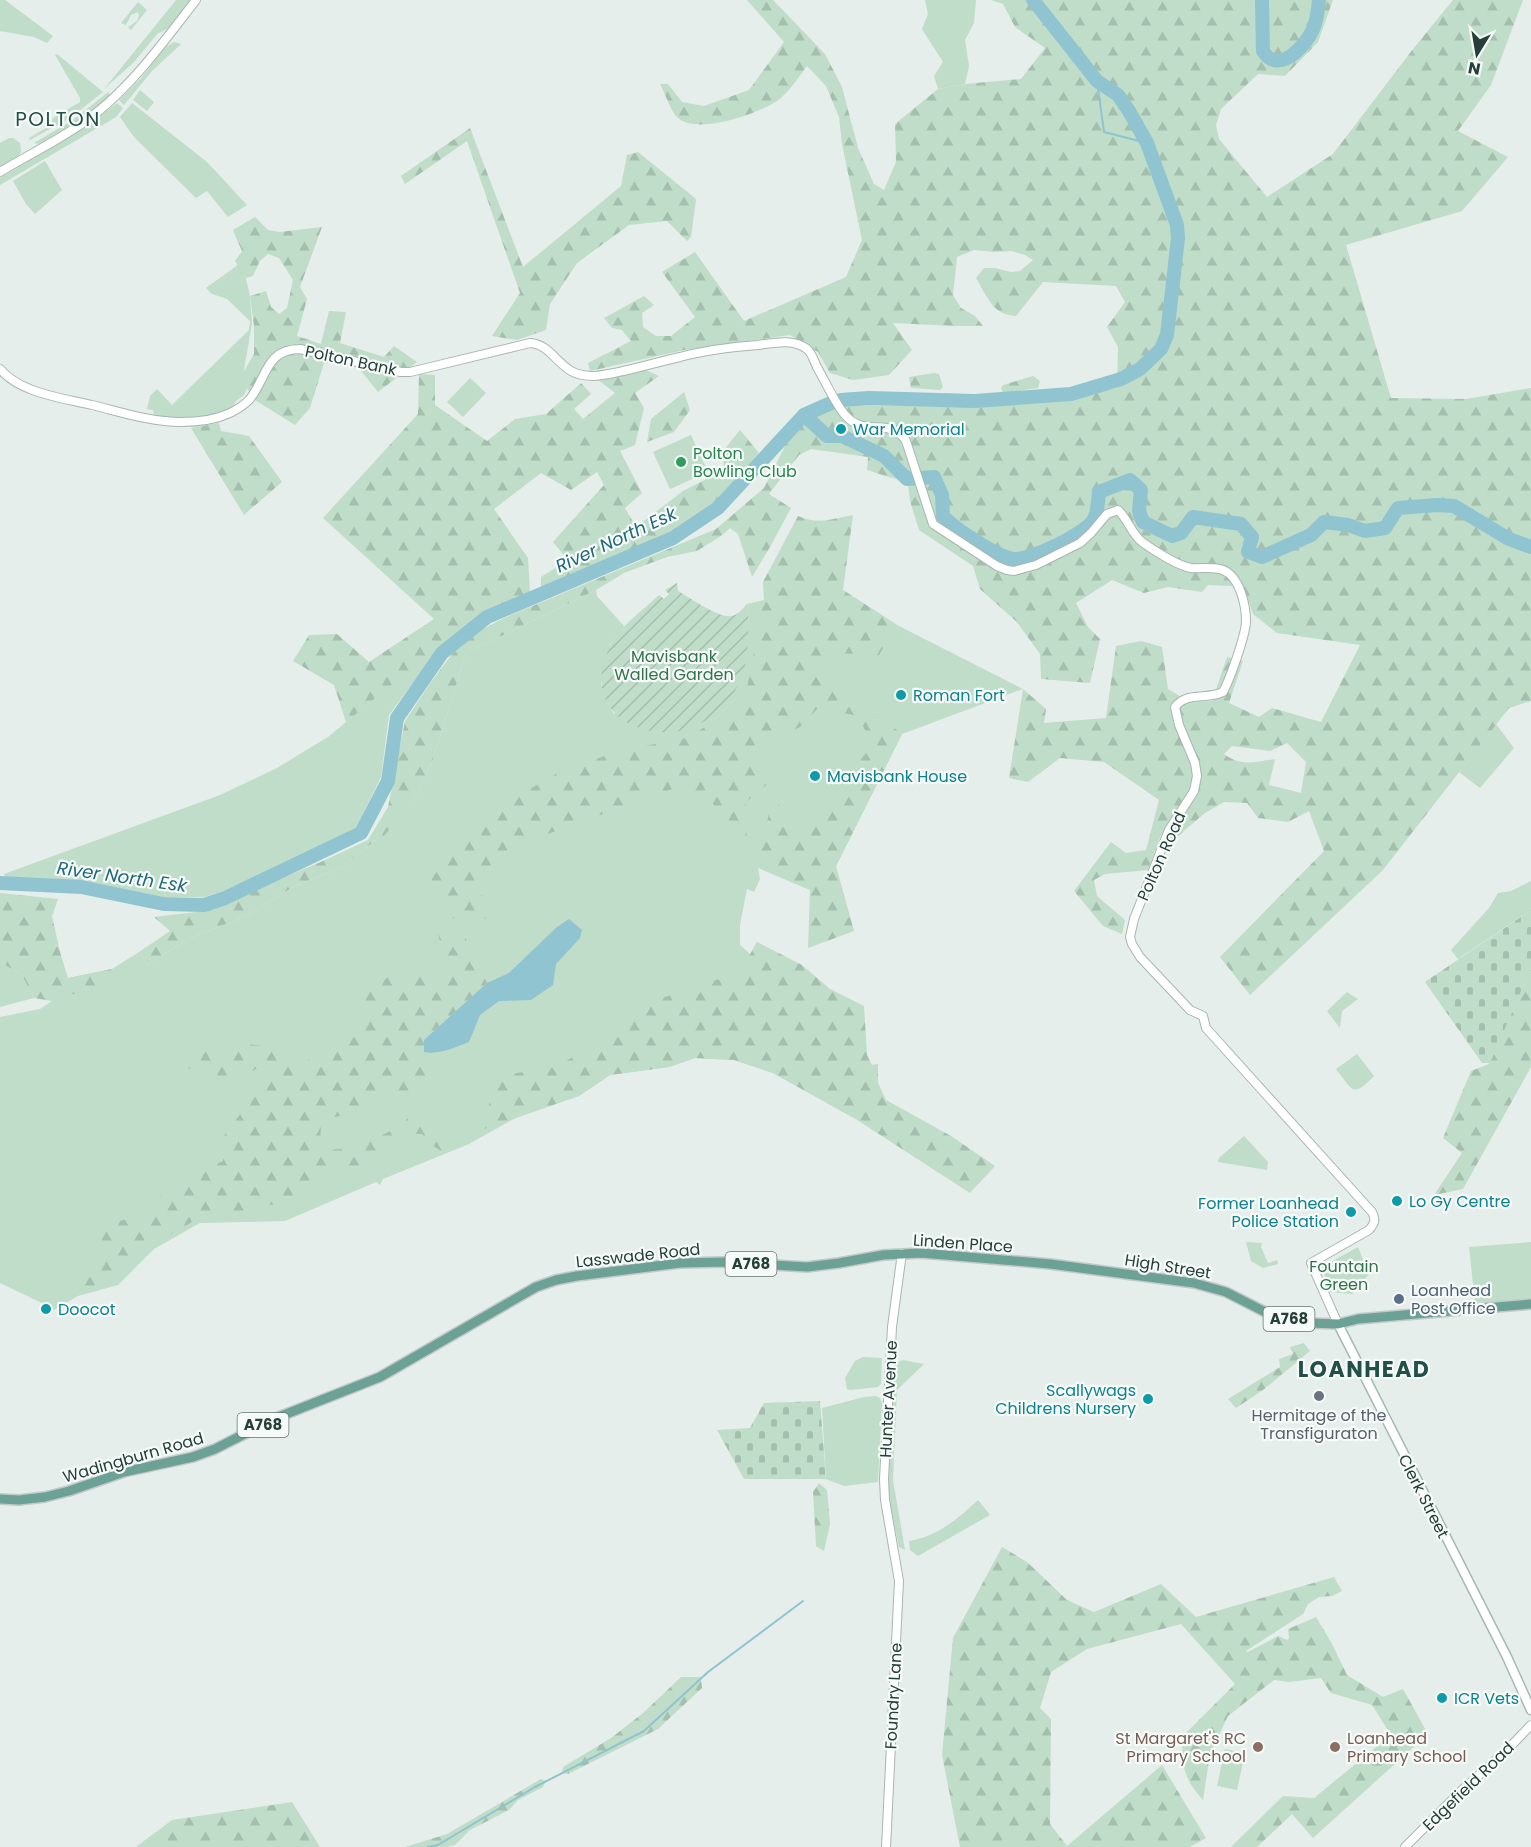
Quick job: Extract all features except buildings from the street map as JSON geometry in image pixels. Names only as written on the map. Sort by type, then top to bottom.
[{"type":"main road","name":"Linden Place","points":[[902,1253],[1022,1262]]},
{"type":"main road","name":"Lasswade Road","points":[[493,1311],[536,1287],[577,1276],[705,1262],[807,1267],[902,1253]]},
{"type":"main road","name":"High Street","points":[[1022,1262],[1194,1283],[1226,1292],[1273,1316],[1309,1323],[1338,1324]]},
{"type":"main road","name":"A768","points":[[1338,1324],[1358,1319],[1531,1304]]},
{"type":"main road","name":"Wadingburn Road","points":[[0,1499],[19,1500],[45,1497],[124,1472],[193,1457],[215,1449],[276,1418],[380,1377],[493,1311]]},
{"type":"main road","name":"Clerk Street","points":[[1338,1324],[1507,1657],[1531,1710]]},
{"type":"street","points":[[0,172],[81,124],[115,97],[141,71],[196,0]]},
{"type":"street","name":"Polton Bank","points":[[0,369],[11,379],[31,390],[149,419],[183,422],[216,418],[240,407],[254,393],[268,365],[279,353],[289,349],[300,349],[401,372],[410,372],[536,343],[570,370],[587,376],[595,376],[726,348],[787,342],[798,344]]},
{"type":"street","name":"Polton Road","points":[[798,344],[812,355],[845,416],[856,425],[893,429],[900,433],[906,441],[933,524],[997,566],[1014,571],[1035,565],[1080,543],[1107,514],[1118,510],[1133,534],[1143,543],[1187,567],[1224,570],[1235,580],[1243,604],[1245,626],[1226,687],[1218,694],[1185,698],[1175,707],[1179,725],[1196,763],[1197,776],[1194,791],[1169,830],[1137,911],[1132,928],[1132,944],[1140,957],[1190,1010],[1203,1016],[1206,1028],[1372,1212],[1375,1218],[1374,1225],[1369,1230],[1311,1263]]},
{"type":"street","name":"Hunter Avenue","points":[[894,1545],[885,1500],[884,1479],[892,1327],[902,1253]]},
{"type":"street","name":"Clerk Street","points":[[1311,1263],[1338,1324]]},
{"type":"street","name":"Foundry Lane","points":[[886,1847],[899,1581],[894,1545]]},
{"type":"street","name":"Edgefield Road","points":[[1405,1847],[1531,1725]]},
{"type":"green space","points":[[0,0],[5,0],[53,36],[47,43],[34,37],[0,31]]},
{"type":"green space","points":[[176,0],[192,0],[173,24],[158,33],[134,62],[104,89]]},
{"type":"green space","points":[[747,0],[773,0],[825,54],[842,87],[858,148],[874,184],[884,190],[896,162],[895,124],[938,89],[1021,79],[1045,48],[1015,27],[1003,4],[991,0],[1333,0],[1318,42],[1285,76],[1258,74],[1221,109],[1216,125],[1219,139],[1267,197],[1333,154],[1453,0],[1523,0],[1491,85],[1458,131],[1508,157],[1462,211],[1346,245],[1391,398],[1466,399],[1531,388],[1531,701],[1509,708],[1383,870],[1250,995],[1220,957],[1324,851],[1309,811],[1288,822],[1258,818],[1247,803],[1224,802],[1205,813],[1171,842],[1161,835],[1148,870],[1105,874],[1094,880],[1097,896],[1125,920],[1122,934],[1103,926],[1074,891],[1111,842],[1126,853],[1146,850],[1159,800],[1104,762],[1060,758],[1028,782],[1009,778],[1023,689],[1046,709],[1044,723],[1106,718],[1116,646],[1141,641],[1162,647],[1168,689],[1189,702],[1212,701],[1227,657],[1243,661],[1229,703],[1259,717],[1272,708],[1321,722],[1360,645],[1277,633],[1253,614],[1245,591],[1231,586],[1208,585],[1202,592],[1168,587],[1144,593],[1112,580],[1076,603],[1088,627],[1100,639],[1090,683],[1041,679],[1040,654],[1017,622],[980,589],[973,566],[919,530],[910,501],[908,483],[867,470],[868,457],[811,449],[799,455],[769,494],[791,508],[752,577],[738,534],[730,528],[697,551],[667,557],[624,573],[596,590],[466,653],[432,762],[415,797],[380,841],[378,838],[344,866],[293,887],[246,916],[188,939],[147,965],[139,952],[170,931],[154,917],[204,911],[368,840],[388,807],[405,721],[452,654],[479,631],[504,618],[716,529],[764,488],[785,446],[803,422],[830,409],[851,405],[911,406],[1062,397],[1117,388],[1118,347],[1107,327],[1125,302],[1116,286],[1043,282],[1016,316],[1008,315],[996,309],[976,278],[984,268],[1020,271],[1033,260],[1012,251],[974,250],[957,257],[953,295],[961,308],[975,316],[983,326],[893,323],[912,350],[889,375],[853,380],[830,373],[818,352],[790,335],[684,350],[590,371],[588,363],[631,341],[622,330],[612,328],[604,318],[644,296],[654,305],[642,313],[643,327],[656,336],[671,336],[695,317],[662,272],[695,252],[744,321],[846,277],[862,240],[842,144],[839,117],[826,86],[807,66],[777,101],[742,117],[712,124],[686,122],[677,117],[660,84],[668,84],[682,102],[704,106],[749,90],[784,42]],"holes":[[[1287,743],[1306,762],[1301,793],[1269,785],[1275,759],[1242,762],[1224,754],[1232,746],[1270,751]]]},
{"type":"green space","points":[[925,0],[976,0],[974,23],[965,40],[969,66],[965,84],[938,89],[934,76],[943,62],[922,29],[928,14]]},
{"type":"green space","points":[[138,2],[147,10],[131,30],[128,27],[137,21],[138,12],[131,15],[126,25],[121,23]]},
{"type":"green space","points":[[174,42],[181,44],[152,71],[124,105],[119,100],[141,78],[166,47]]},
{"type":"green space","points":[[57,54],[103,92],[70,118],[30,140],[29,138],[53,124],[53,118],[80,102],[80,98],[55,55]]},
{"type":"green space","points":[[140,90],[154,102],[147,111],[133,100]]},
{"type":"green space","points":[[108,92],[111,96],[87,115],[39,144],[34,143],[73,120]]},
{"type":"green space","points":[[117,103],[123,108],[116,117],[0,185],[0,178],[87,126]]},
{"type":"green space","points":[[132,103],[207,162],[247,205],[228,217],[207,191],[196,198],[134,137],[120,117]]},
{"type":"green space","points":[[470,128],[523,267],[621,186],[627,155],[638,152],[696,199],[691,237],[687,241],[667,221],[629,225],[577,263],[550,304],[546,330],[517,340],[492,336],[520,293],[467,141],[405,184],[401,176]]},
{"type":"green space","points":[[9,138],[20,143],[21,151],[19,156],[0,167],[0,143]]},
{"type":"green space","points":[[45,161],[62,190],[35,214],[26,204],[13,181]]},
{"type":"green space","points":[[255,217],[268,230],[280,232],[322,227],[300,287],[307,299],[297,336],[321,344],[329,311],[346,312],[340,343],[384,357],[394,346],[417,362],[378,392],[358,367],[324,363],[310,408],[295,425],[255,400],[240,378],[254,354],[254,326],[250,296],[266,291],[271,307],[279,314],[287,308],[293,280],[279,258],[268,254],[260,261],[253,276],[246,278],[235,261],[242,251],[233,230]]},
{"type":"green space","points":[[242,262],[250,296],[252,323],[244,370],[247,388],[244,395],[236,401],[233,407],[207,416],[174,418],[154,415],[153,410],[147,409],[150,396],[157,389],[172,405],[249,330],[250,321],[227,299],[212,294],[206,288]]},
{"type":"green space","points":[[646,370],[659,376],[635,393],[644,408],[635,445],[620,451],[642,493],[625,508],[636,527],[683,491],[724,470],[723,451],[740,430],[759,453],[713,507],[641,549],[541,592],[541,577],[568,560],[553,542],[604,485],[597,472],[571,490],[541,473],[494,509],[528,558],[530,593],[482,615],[439,647],[409,688],[395,682],[346,722],[334,685],[293,661],[309,635],[337,634],[369,662],[434,619],[323,518],[418,414],[419,374],[435,375],[435,405],[487,441],[515,419],[546,414],[581,383],[591,394],[574,409],[583,419],[615,393],[597,379]]},
{"type":"green space","points":[[939,374],[943,387],[940,390],[911,388],[909,377]]},
{"type":"green space","points":[[1033,376],[1040,381],[1038,388],[1003,393],[1001,388],[1003,385]]},
{"type":"green space","points":[[470,378],[486,393],[463,417],[447,402]]},
{"type":"green space","points":[[684,392],[690,410],[674,432],[647,442],[651,419]]},
{"type":"green space","points":[[219,423],[221,431],[249,436],[282,482],[244,515],[191,428]]},
{"type":"green space","name":"Polton Bowling Club","points":[[691,435],[708,472],[670,489],[653,452]]},
{"type":"green space","points":[[853,515],[843,590],[897,625],[879,655],[836,653],[822,677],[902,734],[836,866],[854,931],[808,948],[810,890],[758,868],[772,797],[792,820],[805,823],[828,808],[847,774],[873,746],[858,716],[818,708],[800,727],[750,750],[752,760],[766,785],[746,802],[747,854],[709,798],[683,785],[509,848],[477,893],[501,904],[476,927],[453,918],[423,880],[459,836],[502,805],[559,772],[619,751],[686,738],[731,712],[746,693],[764,600],[763,582],[798,516],[819,521]]},
{"type":"green space","name":"Mavisbank Walled Garden","points":[[677,583],[678,591],[704,607],[726,616],[734,615],[747,604],[749,611],[745,666],[734,692],[712,716],[693,727],[672,732],[656,732],[628,723],[616,714],[608,704],[603,691],[602,676],[609,647],[616,636],[627,623],[659,595],[664,599],[669,594],[665,590]]},
{"type":"green space","points":[[596,590],[597,596],[624,626],[610,644],[601,684],[605,698],[614,714],[746,661],[749,611],[747,604],[843,590],[897,625],[1023,689],[902,734],[836,866],[758,868],[760,879],[754,892],[747,889],[740,925],[740,945],[750,954],[854,1118],[773,1073],[734,1060],[695,1058],[669,1067],[610,1075],[579,1096],[519,1116],[469,1144],[383,1179],[380,1185],[376,1182],[285,1221],[200,1223],[154,1249],[118,1285],[78,1296],[50,1312],[45,1313],[41,1309],[44,1304],[0,1283],[0,1017],[40,1009],[52,1001],[68,978],[112,969],[139,952],[147,965],[188,939],[246,916],[293,887],[344,866],[379,839],[415,797],[432,762],[466,653]]},
{"type":"green space","points":[[395,681],[409,688],[389,715],[381,777],[356,828],[312,852],[204,897],[164,897],[84,881],[6,878],[4,874],[220,795],[277,768],[328,737]]},
{"type":"green space","points":[[1496,724],[1514,748],[1480,788],[1459,772]]},
{"type":"green space","points":[[1531,881],[1531,910],[1458,959],[1451,950],[1489,908],[1498,893],[1511,891]]},
{"type":"green space","points":[[0,893],[58,899],[52,916],[68,978],[112,969],[112,981],[52,1001],[34,998],[22,975],[0,962]]},
{"type":"green space","points":[[1531,910],[1531,968],[1490,1063],[1482,1063],[1425,982]]},
{"type":"green space","points":[[437,931],[465,937],[487,983],[424,1040],[424,1052],[440,1071],[432,1086],[404,1096],[385,1093],[357,1112],[321,1120],[320,1150],[344,1149],[352,1138],[382,1135],[393,1130],[416,1112],[428,1115],[431,1130],[445,1146],[441,1151],[422,1134],[407,1134],[385,1149],[370,1171],[326,1170],[308,1195],[263,1207],[242,1217],[212,1216],[196,1220],[146,1247],[115,1277],[85,1289],[81,1279],[101,1264],[105,1243],[92,1228],[142,1215],[171,1184],[223,1161],[223,1137],[269,1081],[256,1069],[231,1084],[207,1079],[180,1063],[182,1050],[206,1047],[226,1051],[248,1044],[271,1047],[293,1070],[365,1029],[367,1019],[359,1000],[360,981],[369,973],[379,981],[392,975],[405,973],[427,977],[448,968]]},
{"type":"green space","points":[[757,942],[802,965],[830,989],[864,1006],[867,1055],[872,1065],[878,1064],[878,1083],[886,1100],[951,1136],[995,1166],[970,1193],[854,1118],[773,1073],[734,1060],[695,1058],[669,1067],[610,1075],[579,1096],[484,1129],[495,1076],[552,1068],[587,1050],[665,997],[740,972]]},
{"type":"green space","points":[[0,962],[22,975],[34,998],[0,1007]]},
{"type":"green space","points":[[1531,968],[1531,1067],[1463,1189],[1434,1195],[1462,1153],[1443,1138],[1471,1071],[1489,1064]]},
{"type":"green space","points":[[1347,992],[1358,999],[1342,1011],[1340,1028],[1327,1011]]},
{"type":"green space","points":[[1357,1054],[1374,1076],[1361,1088],[1353,1089],[1336,1069]]},
{"type":"green space","points":[[1244,1136],[1268,1162],[1267,1170],[1218,1162],[1219,1158]]},
{"type":"green space","points":[[1246,1242],[1262,1243],[1261,1247],[1268,1263],[1277,1260],[1278,1264],[1263,1268],[1251,1261]]},
{"type":"green space","points":[[1531,1242],[1531,1299],[1475,1303],[1469,1247]]},
{"type":"green space","name":"Fountain Green","points":[[1358,1247],[1369,1274],[1352,1294],[1330,1292],[1322,1267]]},
{"type":"green space","points":[[1304,1343],[1310,1351],[1263,1390],[1236,1408],[1228,1399],[1280,1367],[1279,1359],[1293,1354],[1290,1347]]},
{"type":"green space","points":[[863,1357],[882,1358],[881,1384],[878,1387],[847,1389],[845,1378],[855,1361]]},
{"type":"green space","points":[[903,1360],[924,1364],[897,1390],[893,1480],[905,1550],[899,1547],[887,1479],[893,1368],[897,1362]]},
{"type":"green space","points":[[875,1396],[880,1398],[882,1403],[878,1482],[844,1486],[826,1479],[822,1408]]},
{"type":"green space","points":[[820,1401],[826,1479],[744,1479],[717,1430],[750,1428],[764,1403]]},
{"type":"green space","points":[[819,1483],[827,1490],[830,1524],[824,1551],[816,1546],[813,1492]]},
{"type":"green space","points":[[978,1500],[990,1515],[918,1556],[910,1550],[909,1541],[928,1536],[946,1526]]},
{"type":"green space","points":[[1002,1547],[1027,1562],[1067,1600],[1094,1612],[1161,1584],[1196,1617],[1334,1577],[1342,1591],[1332,1596],[1319,1597],[1308,1604],[1303,1614],[1246,1651],[1278,1636],[1287,1640],[1289,1638],[1288,1629],[1316,1617],[1347,1675],[1383,1697],[1403,1689],[1428,1734],[1313,1838],[1292,1814],[1257,1847],[1231,1847],[1283,1796],[1314,1798],[1391,1735],[1372,1705],[1331,1693],[1321,1678],[1289,1682],[1274,1680],[1228,1716],[1210,1754],[1203,1800],[1187,1778],[1182,1737],[1235,1684],[1181,1624],[1087,1649],[1051,1672],[1040,1708],[1051,1719],[1050,1824],[1067,1846],[1162,1765],[1206,1838],[1190,1847],[960,1847],[942,1755],[953,1638]]},
{"type":"green space","points":[[681,1677],[701,1677],[702,1688],[658,1729],[568,1774],[562,1773],[563,1767],[611,1738],[643,1713]]},
{"type":"green space","points":[[1225,1749],[1245,1753],[1237,1790],[1217,1786]]},
{"type":"green space","points":[[541,1779],[546,1781],[543,1787],[518,1800],[509,1810],[470,1830],[455,1845],[405,1847],[447,1834]]},
{"type":"green space","points":[[292,1802],[320,1847],[136,1847],[172,1820]]},
{"type":"water","points":[[569,919],[582,930],[580,938],[556,964],[553,985],[531,1000],[499,1001],[480,1015],[469,1042],[442,1051],[424,1052],[424,1040],[487,983],[509,973],[557,927]]},
{"type":"waterway","name":"River North Esk","points":[[0,883],[81,887],[164,904],[204,905],[225,898],[361,833],[388,781],[397,718],[442,653],[487,617],[673,538],[718,508],[804,415],[841,400],[869,398],[975,401],[1071,394],[1121,379],[1140,369],[1161,349],[1167,335],[1178,238],[1177,225],[1147,143],[1129,111],[1118,95],[1097,81],[1033,0]]},
{"type":"waterway","name":"River North Esk","points":[[1262,0],[1263,51],[1269,58],[1276,60],[1284,60],[1291,56],[1304,43],[1314,26],[1319,0]]},
{"type":"waterway","points":[[1097,81],[1104,132],[1147,143]]},
{"type":"waterway","points":[[804,415],[827,436],[842,436],[884,456],[907,479],[934,477],[942,495],[943,516],[976,541],[1013,559],[1044,551],[1080,532],[1094,519],[1099,492],[1130,480],[1141,490],[1139,511],[1143,522],[1172,536],[1181,533],[1193,517],[1241,524],[1252,537],[1248,552],[1262,557],[1311,535],[1324,522],[1348,525],[1365,531],[1385,528],[1398,508],[1437,505],[1454,506],[1509,539],[1531,547]]},
{"type":"waterway","points":[[428,1847],[438,1845],[535,1787],[644,1731],[708,1672],[803,1601]]},
{"type":"place","name":"War Memorial","points":[[841,429]]},
{"type":"place","name":"Polton Bowling Club","points":[[681,462]]},
{"type":"place","name":"Roman Fort","points":[[901,695]]},
{"type":"place","name":"Mavisbank House","points":[[815,776]]},
{"type":"place","name":"Lo Gy Centre","points":[[1397,1201]]},
{"type":"place","name":"Former Loanhead Police Station","points":[[1351,1212]]},
{"type":"place","name":"Loanhead Post Office","points":[[1399,1299]]},
{"type":"place","name":"Doocot","points":[[46,1309]]},
{"type":"place","name":"Hermitage of the Transfiguraton","points":[[1319,1396]]},
{"type":"place","name":"Scallywags Childrens Nursery","points":[[1148,1399]]},
{"type":"place","name":"ICR Vets","points":[[1442,1698]]},
{"type":"place","name":"St Margaret's RC Primary School","points":[[1258,1747]]},
{"type":"place","name":"Loanhead Primary School","points":[[1335,1747]]},
{"type":"district","name":"POLTON","points":[[58,119]]},
{"type":"district","name":"LOANHEAD","points":[[1364,1369]]}]
